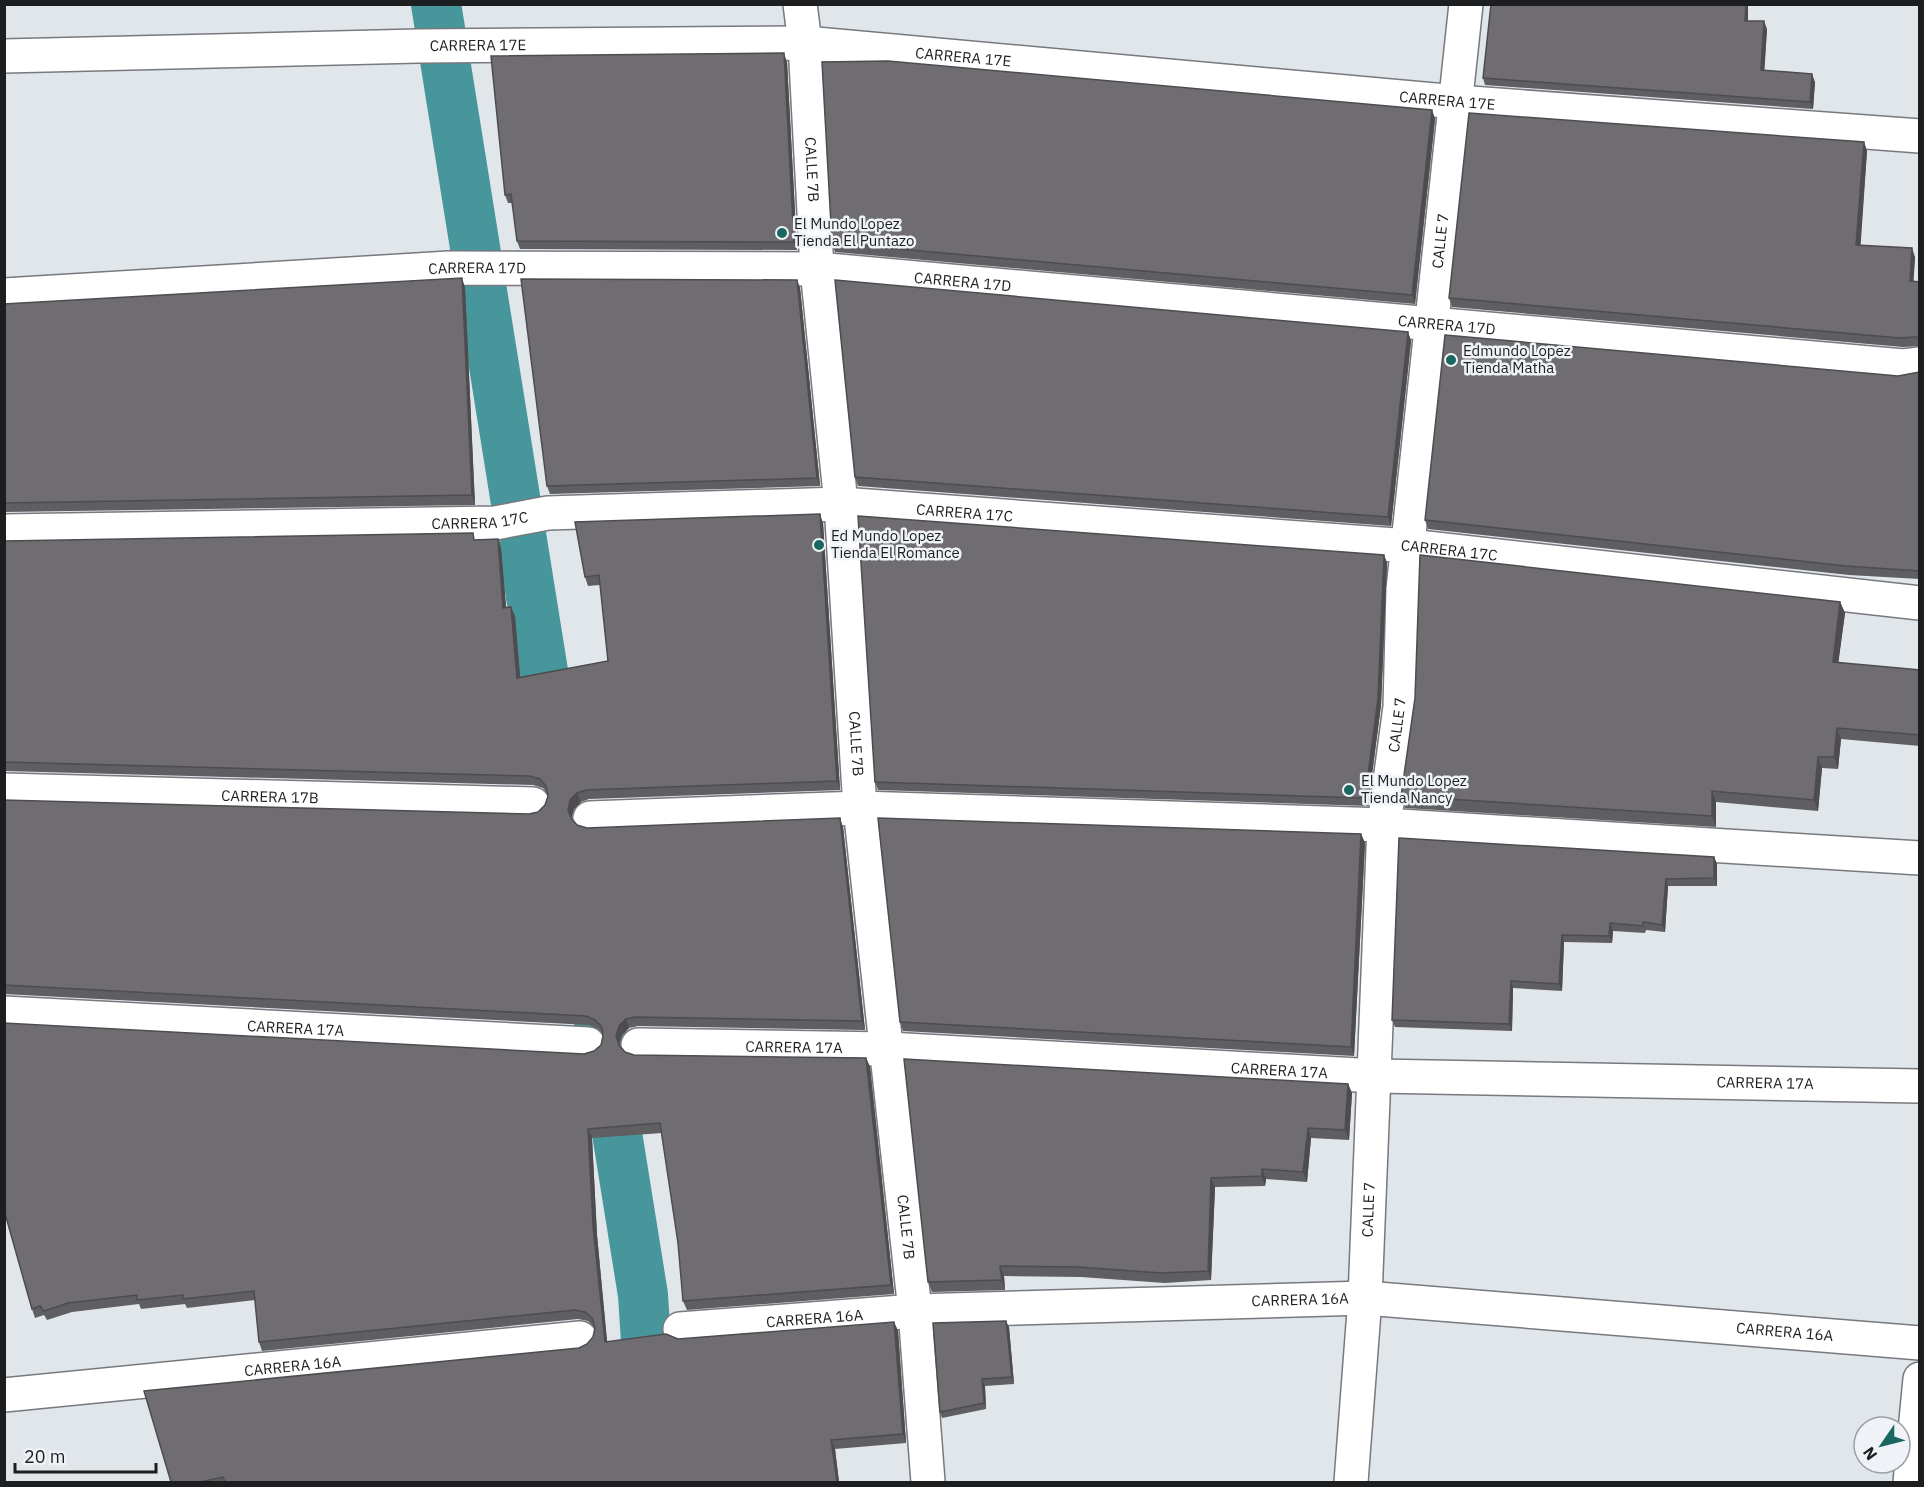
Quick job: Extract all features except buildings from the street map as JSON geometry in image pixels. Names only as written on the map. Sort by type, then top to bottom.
[{"type":"street","name":"CALLE 7B","points":[[800,4],[805,43],[817,269],[841,504],[860,808],[915,1311],[928,1482]]},
{"type":"street","name":"CALLE 7","points":[[1350,1482],[1365,1298],[1376,1077],[1384,825],[1400,707],[1403,589],[1466,4]]},
{"type":"street","name":"CARRERA 17E","points":[[4,56],[417,46],[464,48],[805,43],[1457,102],[1920,136]]},
{"type":"street","name":"CARRERA 17D","points":[[4,295],[448,268],[817,269],[1431,326],[1903,366],[1920,364]]},
{"type":"street","name":"CARRERA 17C","points":[[4,531],[495,523],[548,513],[841,504],[1409,546],[1920,603]]},
{"type":"street","name":"CARRERA 17B","points":[[4,790],[533,804]]},
{"type":"street","points":[[590,818],[860,808],[1384,825],[1920,858]]},
{"type":"street","name":"CARRERA 17A","points":[[4,1013],[588,1044]]},
{"type":"street","name":"CARRERA 17A","points":[[638,1045],[888,1049],[1376,1077],[1920,1086]]},
{"type":"street","name":"CARRERA 16A","points":[[680,1329],[915,1311],[1365,1298],[1920,1343]]},
{"type":"street","name":"CARRERA 16A","points":[[4,1395],[580,1338]]},
{"type":"street","points":[[1910,1482],[1920,1380]]},
{"type":"waterway","points":[[436,4],[554,740]]},
{"type":"waterway","points":[[590,965],[643,1295],[655,1482]]},
{"type":"place","name":"El Mundo Lopez Tienda El Puntazo","points":[[782,233]]},
{"type":"place","name":"Edmundo Lopez Tienda Matha","points":[[1451,360]]},
{"type":"place","name":"Ed Mundo Lopez Tienda El Romance","points":[[819,545]]},
{"type":"place","name":"El Mundo Lopez Tienda Nancy","points":[[1349,790]]}]
